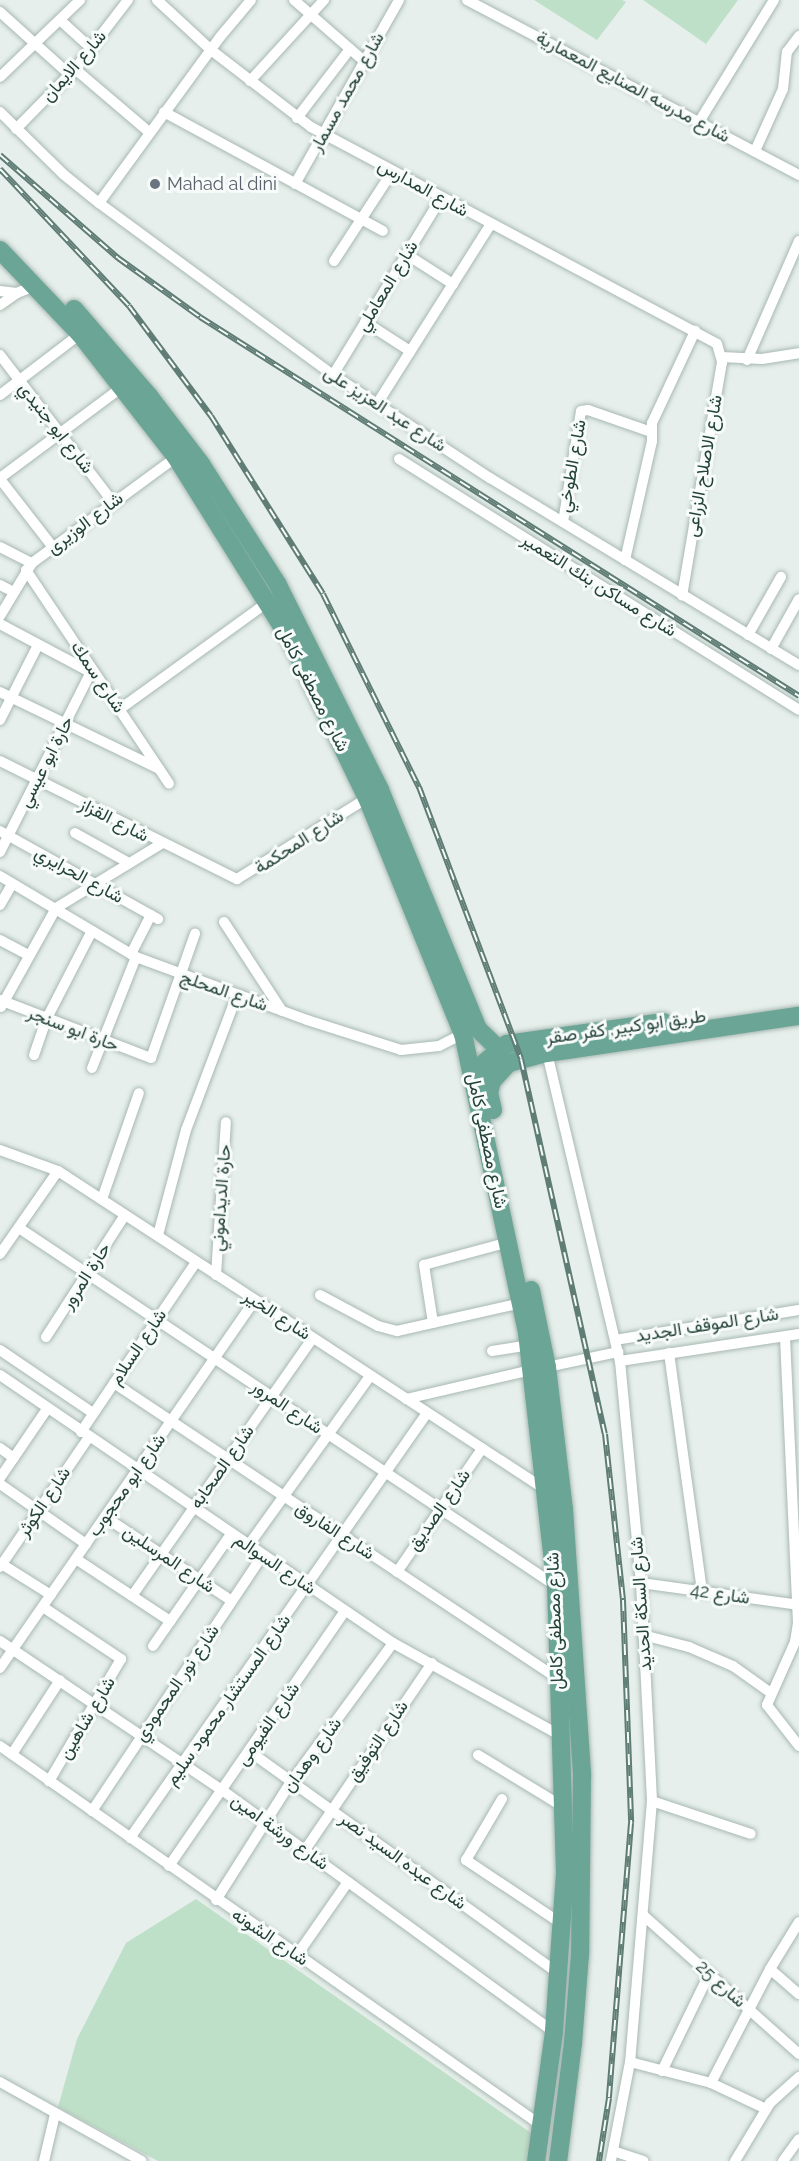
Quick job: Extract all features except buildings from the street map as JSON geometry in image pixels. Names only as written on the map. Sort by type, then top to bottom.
[{"type":"main road","name":"شارع مصطفى كامل","points":[[0,236],[94,330],[278,585],[380,790],[478,1029],[498,1048]]},
{"type":"main road","name":"شارع مصطفى كامل","points":[[0,250],[37,285],[122,387],[182,453],[268,602],[367,798],[483,1089],[540,1369],[573,1597],[583,1850],[573,2043],[558,2161]]},
{"type":"main road","name":"طريق ابو كبير, كفر صقر","points":[[498,1048],[799,1004]]},
{"type":"main road","name":"طريق ابو كبير, كفر صقر","points":[[483,1089],[499,1070],[510,1063],[547,1053],[799,1016]]},
{"type":"main road","points":[[483,1089],[484,1062],[498,1048]]},
{"type":"main road","name":"شارع مصطفى كامل","points":[[483,1089],[529,1345],[540,1369],[556,1586],[564,1851],[554,2032],[536,2161]]},
{"type":"main road","points":[[564,1851],[583,1850]]},
{"type":"street","points":[[0,77],[80,0]]},
{"type":"street","name":"شارع الايمان","points":[[16,129],[73,72],[128,0]]},
{"type":"street","name":"شارع المدارس","points":[[157,0],[211,50],[297,118],[490,225],[712,340],[722,357]]},
{"type":"street","points":[[99,203],[149,132],[251,0]]},
{"type":"street","points":[[294,0],[364,62]]},
{"type":"street","points":[[250,81],[324,0]]},
{"type":"street","name":"شارع محمد مسمار","points":[[295,184],[399,0]]},
{"type":"street","name":"شارع مدرسه الصنايع المعمارية","points":[[467,0],[799,175]]},
{"type":"street","points":[[699,122],[774,0]]},
{"type":"street","points":[[0,12],[35,44],[149,132]]},
{"type":"street","points":[[60,20],[92,49]]},
{"type":"street","points":[[755,152],[783,89],[787,52],[799,36]]},
{"type":"street","points":[[297,118],[350,49]]},
{"type":"street","name":"شارع عبد العزيز على","points":[[0,112],[99,203],[333,375],[562,522],[799,665]]},
{"type":"street","points":[[164,112],[383,231]]},
{"type":"street","points":[[334,261],[392,172]]},
{"type":"street","name":"شارع المعاملي","points":[[333,375],[441,198]]},
{"type":"street","points":[[377,404],[490,225]]},
{"type":"street","points":[[747,360],[798,244]]},
{"type":"street","points":[[406,254],[453,284]]},
{"type":"street","points":[[0,305],[17,293],[37,285]]},
{"type":"street","points":[[0,291],[17,293]]},
{"type":"street","points":[[364,322],[410,351]]},
{"type":"street","points":[[625,560],[653,418],[695,331]]},
{"type":"street","points":[[0,395],[80,334]]},
{"type":"street","points":[[722,357],[747,360],[799,353]]},
{"type":"street","name":"شارع ابو جنيدي","points":[[0,355],[113,501]]},
{"type":"street","name":"شارع الاصلاح الزراعى","points":[[682,596],[722,357]]},
{"type":"street","points":[[52,546],[0,479],[122,387]]},
{"type":"street","name":"شارع الطوخي","points":[[562,522],[581,411],[588,410],[651,432]]},
{"type":"street","name":"شارع الوزيرى","points":[[0,616],[12,591],[29,567],[52,546],[182,453]]},
{"type":"street","name":"شارع مساكن بنك التعمير","points":[[399,459],[799,711]]},
{"type":"street","points":[[0,547],[29,567]]},
{"type":"street","name":"شارع سمك","points":[[29,567],[94,674],[169,784]]},
{"type":"street","points":[[748,635],[781,577]]},
{"type":"street","points":[[0,585],[12,591]]},
{"type":"street","points":[[771,648],[799,599]]},
{"type":"street","points":[[120,710],[268,602]]},
{"type":"street","points":[[0,624],[94,674]]},
{"type":"street","points":[[0,720],[38,645]]},
{"type":"street","name":"حارة ابو عيسي","points":[[0,852],[4,833],[94,674]]},
{"type":"street","points":[[0,692],[159,769]]},
{"type":"street","name":"شارع القزاز","points":[[0,761],[229,877]]},
{"type":"street","name":"شارع المحكمة","points":[[229,877],[244,877],[367,798]]},
{"type":"street","name":"شارع الحرايري","points":[[4,833],[154,917],[133,956]]},
{"type":"street","points":[[75,833],[129,863]]},
{"type":"street","points":[[1,1003],[56,908],[93,883],[161,844]]},
{"type":"street","name":"شارع المحلج","points":[[0,876],[133,956],[182,977],[401,1050],[439,1046],[463,1034]]},
{"type":"street","points":[[0,905],[12,884]]},
{"type":"street","points":[[224,922],[282,1011]]},
{"type":"street","points":[[34,1055],[47,1018],[92,931]]},
{"type":"street","points":[[182,977],[195,934]]},
{"type":"street","points":[[0,940],[28,956]]},
{"type":"street","points":[[92,1068],[133,956]]},
{"type":"street","name":"حارة ابو سنجر","points":[[1,1003],[47,1018],[147,1058],[153,1054],[182,977]]},
{"type":"street","points":[[158,1235],[186,1130],[237,995]]},
{"type":"street","name":"شارع السكة الحديد","points":[[547,1053],[619,1357],[641,1583],[652,1801],[630,2062],[612,2156]]},
{"type":"street","points":[[102,1200],[139,1093]]},
{"type":"street","name":"حارة الديداموني","points":[[216,1275],[226,1122]]},
{"type":"street","name":"شارع الخير","points":[[0,1150],[58,1171],[548,1492]]},
{"type":"street","points":[[0,1254],[58,1171]]},
{"type":"street","name":"حارة المرور","points":[[46,1337],[125,1215]]},
{"type":"street","name":"شارع المرور","points":[[18,1228],[556,1586]]},
{"type":"street","points":[[433,1323],[423,1270],[425,1263],[509,1242]]},
{"type":"street","name":"شارع السلام","points":[[85,1435],[93,1413],[196,1262]]},
{"type":"street","points":[[320,1295],[384,1329],[397,1331],[521,1303]]},
{"type":"street","name":"شارع ابو محجوب","points":[[0,1668],[254,1301]]},
{"type":"street","name":"شارع الموقف الجديد","points":[[615,1340],[799,1310]]},
{"type":"street","name":"شارع الموقف الجديد","points":[[406,1399],[540,1369],[799,1334]]},
{"type":"street","points":[[785,1337],[797,1605],[795,1642],[767,1705],[799,1746]]},
{"type":"street","name":"شارع الصحابه","points":[[132,1596],[312,1339]]},
{"type":"street","points":[[492,1351],[529,1345]]},
{"type":"street","points":[[0,1350],[93,1413]]},
{"type":"street","points":[[669,1353],[702,1592]]},
{"type":"street","name":"شارع السوالم","points":[[0,1375],[262,1556],[393,1642],[560,1735]]},
{"type":"street","points":[[248,1546],[370,1376]]},
{"type":"street","name":"شارع الفاروق","points":[[114,1383],[557,1678]]},
{"type":"street","points":[[0,1478],[47,1409]]},
{"type":"street","name":"شارع المستشار محمود سليم","points":[[130,1838],[308,1587],[427,1413]]},
{"type":"street","name":"شارع الكوثر","points":[[1,1565],[85,1435]]},
{"type":"street","points":[[0,1448],[14,1458]]},
{"type":"street","name":"شارع الصديق","points":[[397,1572],[482,1449]]},
{"type":"street","points":[[0,1484],[86,1544]]},
{"type":"street","name":"شارع المرسلين","points":[[105,1516],[232,1601]]},
{"type":"street","points":[[153,1646],[231,1534]]},
{"type":"street","name":"شارع نور المحمودي","points":[[92,1811],[262,1556]]},
{"type":"street","points":[[76,1559],[170,1621]]},
{"type":"street","points":[[1,1565],[51,1595]]},
{"type":"street","name":"شارع 42","points":[[641,1583],[797,1605]]},
{"type":"street","name":"شارع شاهين","points":[[43,1607],[119,1656],[120,1662],[49,1781]]},
{"type":"street","name":"شارع الفيومى","points":[[169,1866],[345,1611]]},
{"type":"street","points":[[643,1635],[689,1647],[733,1666],[771,1693]]},
{"type":"street","name":"شارع ورشة امين","points":[[0,1641],[142,1734],[222,1790],[554,2032]]},
{"type":"street","name":"شارع وهدان","points":[[216,1900],[291,1782],[393,1642]]},
{"type":"street","name":"شارع التوفيق","points":[[305,1850],[432,1663]]},
{"type":"street","points":[[12,1754],[60,1680]]},
{"type":"street","name":"شارع الشونه","points":[[0,1746],[216,1900],[542,2126]]},
{"type":"street","name":"شارع عبده السيد نصر","points":[[249,1751],[556,1972]]},
{"type":"street","points":[[478,1755],[562,1806]]},
{"type":"street","points":[[502,1799],[467,1853],[468,1862],[560,1922]]},
{"type":"street","points":[[652,1801],[751,1834]]},
{"type":"street","points":[[297,1955],[348,1882]]},
{"type":"street","name":"شارع 25","points":[[644,1915],[799,2054]]},
{"type":"street","points":[[711,2083],[748,2009],[799,1922]]},
{"type":"street","points":[[770,1969],[799,1994]]},
{"type":"street","points":[[662,2071],[709,1974]]},
{"type":"street","points":[[630,2062],[711,2083],[766,2109]]},
{"type":"street","points":[[735,2161],[766,2109],[799,2077]]},
{"type":"street","points":[[0,2082],[142,2161]]},
{"type":"street","points":[[44,2161],[55,2114]]},
{"type":"street","points":[[783,2161],[799,2139]]},
{"type":"street","points":[[612,2156],[643,2161]]},
{"type":"green space","points":[[534,0],[622,0],[626,2],[597,40]]},
{"type":"green space","points":[[643,0],[738,0],[706,44]]},
{"type":"green space","points":[[196,1899],[534,2135],[529,2161],[158,2161],[58,2107],[77,2039],[126,1943]]},
{"type":"railway","points":[[0,155],[118,258],[200,317],[799,696]]},
{"type":"railway","points":[[0,169],[129,306],[211,416],[323,594],[419,787],[521,1059],[605,1434],[623,1600],[631,1823],[609,2098],[599,2161]]},
{"type":"place","name":"Mahad al dini","points":[[155,184]]}]
